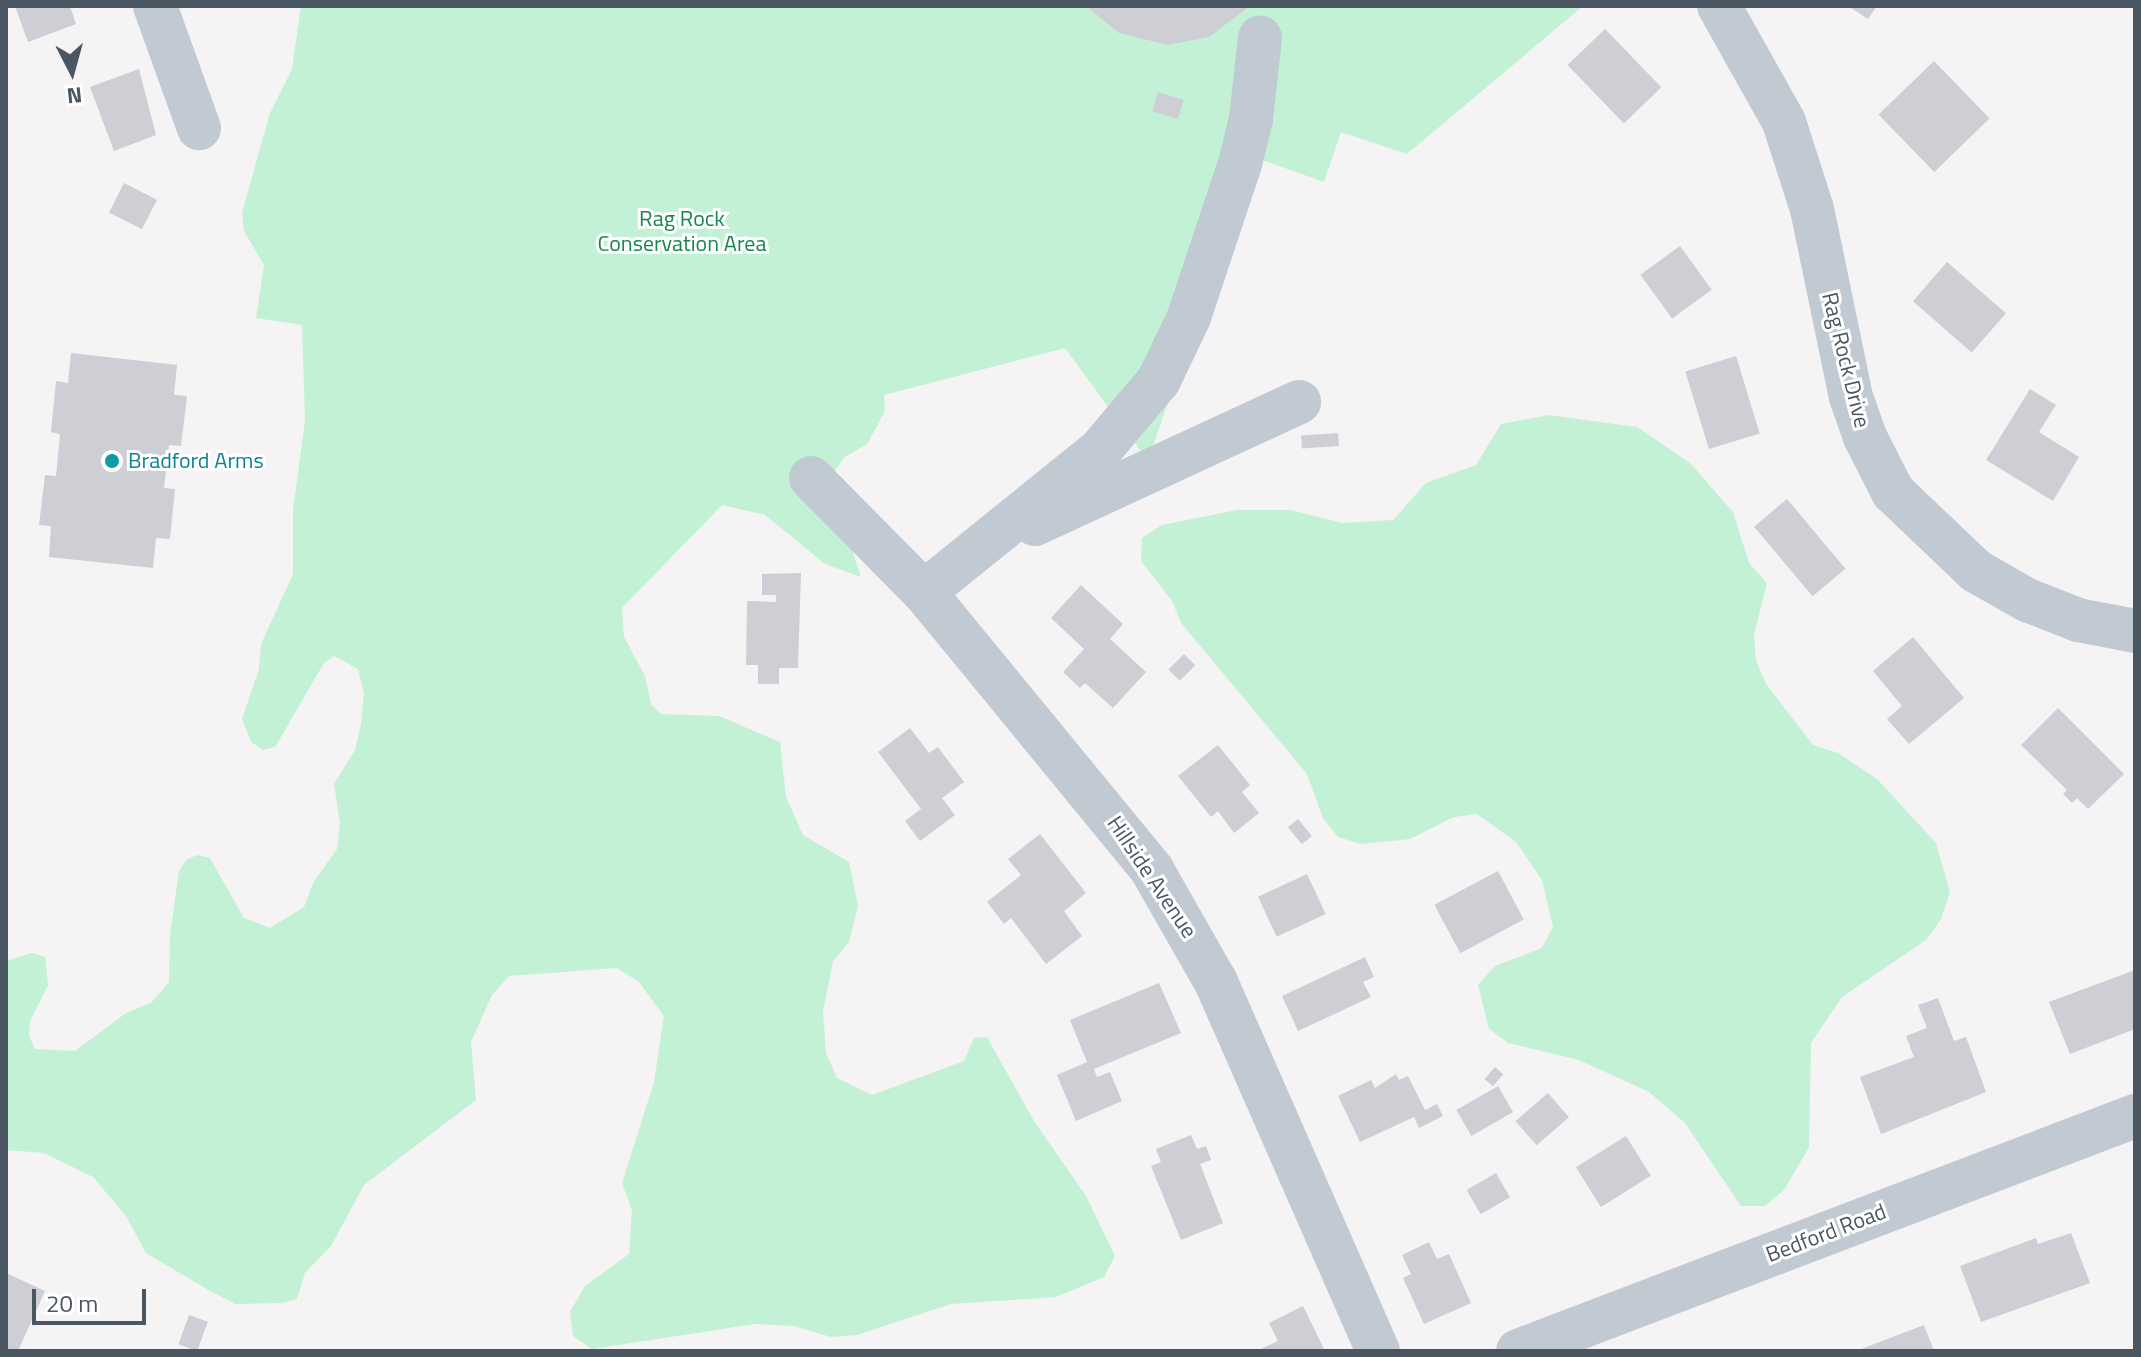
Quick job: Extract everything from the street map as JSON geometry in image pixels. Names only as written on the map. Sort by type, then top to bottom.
[{"type":"street","points":[[155,6],[199,128]]},
{"type":"street","name":"Rag Rock Drive","points":[[1719,6],[1784,122],[1812,209],[1851,397],[1865,437],[1893,492],[1976,571],[2027,600],[2078,620],[2135,631]]},
{"type":"street","points":[[924,592],[1101,449],[1159,380],[1189,317],[1240,164],[1251,119],[1260,37]]},
{"type":"street","points":[[967,556],[1299,402]]},
{"type":"street","name":"Hillside Avenue","points":[[811,478],[924,592],[1102,804],[1173,903],[1244,1044],[1378,1351]]},
{"type":"street","name":"Bedford Road","points":[[1518,1351],[2135,1116]]},
{"type":"green space","name":"Rag Rock Conservation Area","points":[[301,6],[1583,6],[1407,154],[1341,132],[1324,182],[1251,156],[1148,461],[1065,348],[884,395],[885,411],[867,444],[845,457],[829,478],[861,577],[825,564],[765,515],[722,505],[622,608],[624,637],[645,676],[651,704],[661,714],[719,716],[780,742],[786,797],[803,835],[849,862],[858,906],[849,942],[833,961],[823,1012],[826,1053],[837,1078],[872,1095],[964,1061],[974,1038],[987,1037],[1034,1121],[1086,1196],[1115,1256],[1104,1277],[1056,1297],[951,1304],[857,1335],[831,1337],[794,1326],[755,1324],[592,1349],[573,1336],[570,1312],[585,1286],[629,1254],[632,1210],[622,1183],[654,1082],[664,1016],[639,982],[617,968],[509,976],[492,995],[471,1042],[476,1100],[364,1185],[331,1246],[305,1273],[297,1299],[282,1303],[235,1304],[146,1253],[126,1216],[93,1177],[44,1153],[6,1150],[6,961],[32,953],[45,957],[48,985],[30,1021],[29,1036],[35,1049],[75,1051],[126,1013],[151,1003],[169,982],[170,935],[179,871],[186,860],[197,855],[210,858],[244,918],[270,928],[304,907],[313,883],[337,849],[340,823],[334,784],[355,750],[361,723],[364,694],[358,669],[334,656],[324,663],[275,747],[263,750],[251,742],[242,719],[259,669],[261,644],[293,574],[293,510],[305,421],[302,325],[256,318],[264,265],[244,231],[242,213],[270,113],[292,69]]},
{"type":"green space","points":[[1549,415],[1637,427],[1690,463],[1733,512],[1749,563],[1767,583],[1754,635],[1756,660],[1766,684],[1813,745],[1838,753],[1877,779],[1936,843],[1950,892],[1941,919],[1926,940],[1842,997],[1811,1043],[1809,1147],[1784,1190],[1765,1206],[1741,1206],[1685,1123],[1649,1092],[1579,1060],[1508,1043],[1489,1029],[1478,985],[1495,966],[1542,948],[1553,927],[1542,880],[1516,842],[1477,814],[1454,817],[1410,839],[1361,844],[1338,837],[1323,818],[1307,774],[1181,623],[1172,601],[1141,561],[1142,538],[1162,525],[1237,510],[1291,510],[1342,523],[1393,520],[1426,483],[1476,465],[1501,424]]},
{"type":"building","points":[[15,6],[70,6],[76,24],[28,42]]},
{"type":"building","points":[[1086,6],[1250,6],[1209,37],[1168,45],[1119,33]]},
{"type":"building","points":[[1848,6],[1877,6],[1868,19]]},
{"type":"building","points":[[1605,29],[1661,87],[1624,123],[1568,65]]},
{"type":"building","points":[[1934,61],[1990,119],[1934,172],[1879,114]]},
{"type":"building","points":[[139,69],[156,135],[114,151],[90,87]]},
{"type":"building","points":[[1158,92],[1184,100],[1178,119],[1152,111]]},
{"type":"building","points":[[124,183],[157,200],[142,229],[109,212]]},
{"type":"building","points":[[1680,246],[1712,290],[1672,318],[1640,275]]},
{"type":"building","points":[[1947,262],[2006,313],[1972,352],[1913,301]]},
{"type":"building","name":"Bradford Arms","points":[[71,353],[177,365],[174,395],[187,396],[181,446],[169,445],[164,488],[175,489],[170,539],[156,538],[153,568],[49,557],[51,526],[39,525],[45,475],[56,476],[60,434],[51,432],[56,381],[68,383]]},
{"type":"building","points":[[1736,356],[1760,433],[1709,449],[1685,371]]},
{"type":"building","points":[[2030,389],[2056,405],[2039,432],[2079,457],[2053,501],[1986,460]]},
{"type":"building","points":[[1338,433],[1339,446],[1302,449],[1301,436]]},
{"type":"building","points":[[1787,499],[1845,569],[1813,596],[1754,527]]},
{"type":"building","points":[[801,573],[798,668],[779,668],[779,684],[758,684],[758,665],[746,665],[747,601],[776,602],[776,595],[762,595],[762,574]]},
{"type":"building","points":[[1081,585],[1123,624],[1110,639],[1146,672],[1113,708],[1085,683],[1080,688],[1063,672],[1084,649],[1051,618]]},
{"type":"building","points":[[1913,637],[1964,698],[1909,744],[1887,719],[1902,706],[1873,671]]},
{"type":"building","points":[[1184,654],[1195,665],[1180,681],[1168,670]]},
{"type":"building","points":[[2058,708],[2124,774],[2088,809],[2077,798],[2072,803],[2063,794],[2067,790],[2021,745]]},
{"type":"building","points":[[910,728],[929,753],[938,747],[964,782],[942,798],[955,815],[920,841],[905,821],[921,809],[878,752]]},
{"type":"building","points":[[1218,745],[1250,785],[1242,792],[1259,813],[1234,833],[1218,811],[1211,817],[1178,776]]},
{"type":"building","points":[[1298,819],[1312,836],[1302,844],[1288,827]]},
{"type":"building","points":[[1040,834],[1086,893],[1064,911],[1082,936],[1046,964],[1011,918],[1004,924],[987,902],[1021,875],[1008,859]]},
{"type":"building","points":[[1498,871],[1524,920],[1460,953],[1434,905]]},
{"type":"building","points":[[1307,874],[1326,914],[1277,937],[1258,897]]},
{"type":"building","points":[[1365,957],[1374,977],[1363,982],[1371,997],[1298,1031],[1282,996]]},
{"type":"building","points":[[2135,970],[2135,1029],[2070,1054],[2049,1002]]},
{"type":"building","points":[[1159,983],[1181,1033],[1094,1069],[1097,1077],[1110,1072],[1122,1101],[1076,1121],[1057,1075],[1087,1062],[1070,1020]]},
{"type":"building","points":[[1938,998],[1954,1041],[1966,1037],[1986,1092],[1881,1134],[1860,1077],[1914,1057],[1906,1036],[1927,1028],[1918,1005]]},
{"type":"building","points":[[1495,1067],[1503,1074],[1493,1086],[1485,1079]]},
{"type":"building","points":[[1396,1074],[1399,1080],[1408,1076],[1425,1110],[1437,1104],[1443,1116],[1419,1128],[1414,1117],[1360,1142],[1338,1096],[1371,1080],[1375,1088]]},
{"type":"building","points":[[1498,1086],[1513,1112],[1471,1136],[1456,1110]]},
{"type":"building","points":[[1548,1093],[1569,1117],[1537,1145],[1516,1121]]},
{"type":"building","points":[[1191,1135],[1197,1149],[1206,1146],[1211,1160],[1200,1164],[1223,1223],[1181,1240],[1151,1166],[1161,1162],[1156,1149]]},
{"type":"building","points":[[1626,1136],[1651,1176],[1601,1207],[1576,1167]]},
{"type":"building","points":[[1496,1173],[1510,1197],[1481,1214],[1467,1190]]},
{"type":"building","points":[[2071,1233],[2090,1283],[1981,1322],[1960,1266],[2036,1238],[2038,1244]]},
{"type":"building","points":[[1429,1242],[1437,1259],[1449,1254],[1471,1303],[1424,1324],[1403,1278],[1411,1274],[1402,1255]]},
{"type":"building","points":[[6,1273],[45,1291],[18,1351],[6,1351]]},
{"type":"building","points":[[1303,1306],[1325,1351],[1257,1351],[1278,1341],[1269,1323]]},
{"type":"building","points":[[189,1315],[208,1322],[197,1351],[178,1344]]},
{"type":"building","points":[[1924,1325],[1934,1351],[1856,1351]]},
{"type":"place","name":"Bradford Arms","points":[[112,461]]}]
